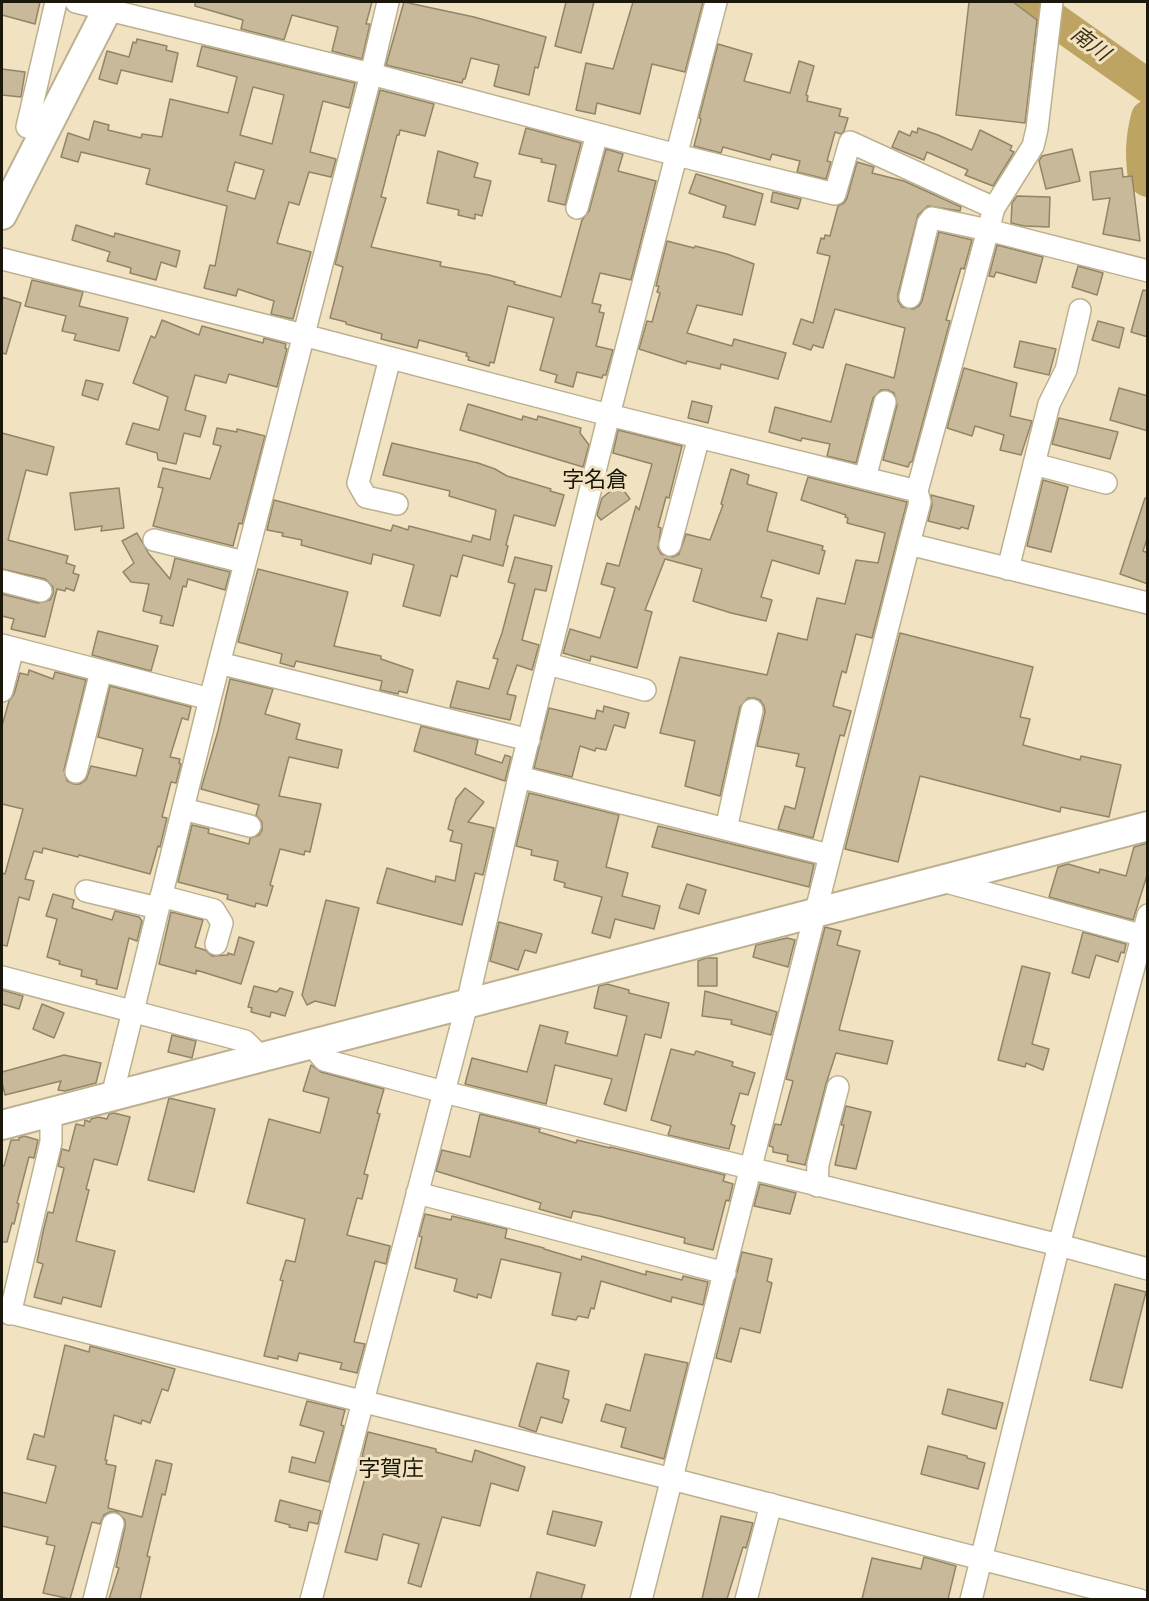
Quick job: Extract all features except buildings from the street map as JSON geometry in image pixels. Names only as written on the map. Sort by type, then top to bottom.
[{"type":"street","points":[[27,127],[56,2]]},
{"type":"street","points":[[76,2],[109,6],[677,155],[835,194],[850,142],[994,208]]},
{"type":"street","points":[[112,1096],[244,562],[388,2]]},
{"type":"street","points":[[311,1599],[467,1004],[519,777],[609,415],[716,2]]},
{"type":"street","points":[[641,1599],[920,502],[917,491],[994,208],[1033,146],[1052,2]]},
{"type":"street","points":[[2,215],[109,6]]},
{"type":"street","points":[[577,208],[597,134]]},
{"type":"street","points":[[910,297],[928,223],[932,218],[1148,271]]},
{"type":"street","points":[[2,259],[609,415],[917,491]]},
{"type":"street","points":[[1008,569],[1049,404],[1066,370],[1080,310]]},
{"type":"street","points":[[390,358],[358,483],[366,497],[397,504]]},
{"type":"street","points":[[865,478],[885,402]]},
{"type":"street","points":[[670,545],[699,437]]},
{"type":"street","points":[[1034,465],[1106,483]]},
{"type":"street","points":[[154,540],[244,562]]},
{"type":"street","points":[[909,544],[1148,603]]},
{"type":"street","points":[[2,581],[41,591]]},
{"type":"street","points":[[2,691],[7,646],[210,699]]},
{"type":"street","points":[[219,663],[529,740]]},
{"type":"street","points":[[548,664],[645,690]]},
{"type":"street","points":[[76,772],[101,671]]},
{"type":"street","points":[[726,829],[752,710]]},
{"type":"street","points":[[519,777],[829,855]]},
{"type":"street","points":[[183,808],[250,826]]},
{"type":"street","points":[[2,1125],[1148,826]]},
{"type":"street","points":[[938,880],[1145,937]]},
{"type":"street","points":[[86,891],[214,910],[222,923],[216,944]]},
{"type":"street","points":[[971,1599],[1059,1245],[1145,937],[1148,915]]},
{"type":"street","points":[[2,977],[245,1041],[261,1057]]},
{"type":"street","points":[[311,1044],[324,1060],[1148,1269]]},
{"type":"street","points":[[817,1186],[818,1164],[838,1087]]},
{"type":"street","points":[[51,1112],[51,1142],[6,1313],[672,1479],[1140,1599]]},
{"type":"street","points":[[417,1192],[725,1273]]},
{"type":"street","points":[[746,1599],[771,1504]]},
{"type":"street","points":[[94,1599],[113,1524]]},
{"type":"waterway","name":"南川","points":[[1033,2],[1053,19],[1148,86]]},
{"type":"waterway","name":"南川","points":[[1148,117],[1143,155],[1145,178],[1148,180]]},
{"type":"district","name":"字名倉","points":[[595,480]]},
{"type":"district","name":"字賀庄","points":[[391,1469]]}]
